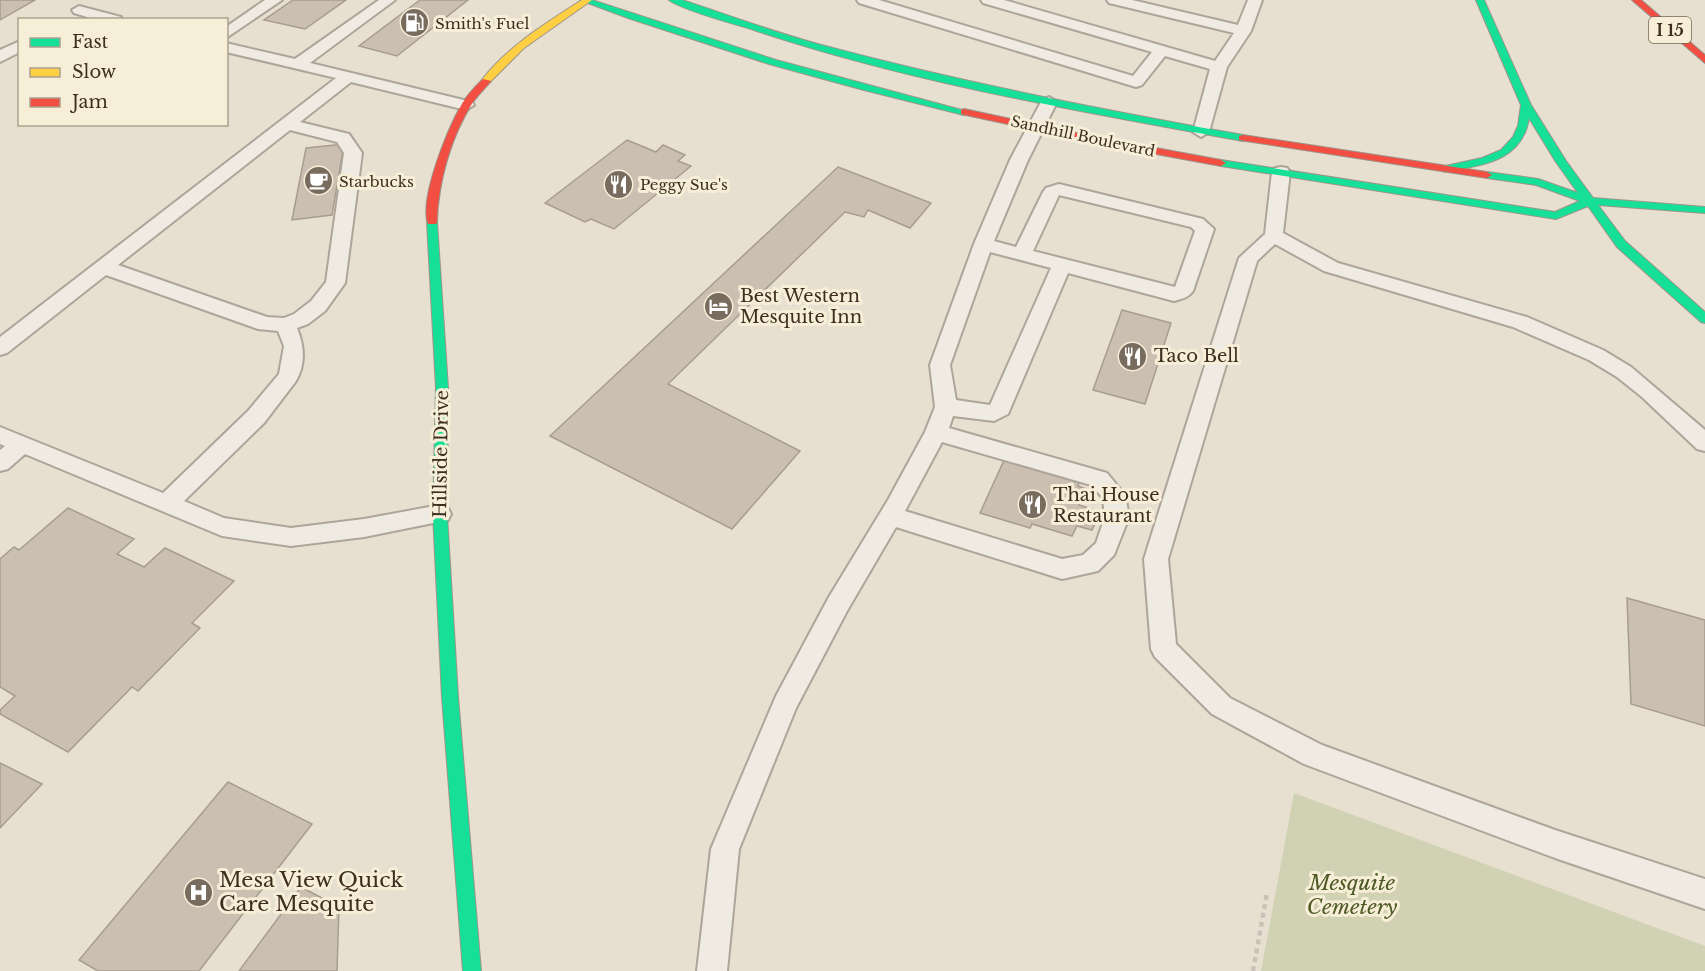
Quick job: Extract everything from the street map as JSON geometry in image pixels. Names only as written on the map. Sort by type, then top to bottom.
[{"type":"main road","name":"Sandhill Boulevard","points":[[586,0],[835,79],[1035,127],[1168,154],[1556,216],[1590,201]]},
{"type":"main road","name":"Hillside Drive","points":[[472,971],[450,697],[440,514],[442,388],[431,204],[449,144],[466,105],[497,67],[530,38],[586,0]]},
{"type":"main road","name":"Sandhill Boulevard","points":[[673,0],[822,48],[1049,102],[1284,146],[1538,182],[1590,201],[1705,210]]},
{"type":"main road","points":[[1480,0],[1526,105],[1561,162],[1621,244],[1705,319]]},
{"type":"main road","name":"I 15","points":[[1636,0],[1705,60]]},
{"type":"main road","points":[[1445,169],[1490,159],[1505,152],[1519,137],[1526,105]]},
{"type":"main road","points":[[1281,172],[1284,146]]},
{"type":"lane","points":[[66,18],[96,0]]},
{"type":"lane","points":[[228,33],[276,0]]},
{"type":"lane","points":[[297,65],[388,0]]},
{"type":"lane","points":[[864,0],[1136,82],[1161,51]]},
{"type":"lane","points":[[988,0],[1219,68]]},
{"type":"lane","points":[[1114,0],[1243,31]]},
{"type":"lane","points":[[1157,12],[1168,0]]},
{"type":"lane","points":[[1201,132],[1219,68],[1243,31],[1255,0]]},
{"type":"lane","points":[[79,10],[109,18]]},
{"type":"lane","points":[[0,57],[18,46]]},
{"type":"lane","points":[[228,48],[466,105]]},
{"type":"lane","points":[[0,348],[348,77]]},
{"type":"lane","points":[[712,971],[725,849],[785,704],[838,604],[891,516],[936,432],[946,407],[940,365],[983,244],[1035,127],[1049,102]]},
{"type":"lane","points":[[104,267],[265,324],[286,325],[302,319],[318,306],[334,283],[353,153],[343,138],[288,124]]},
{"type":"lane","points":[[1281,172],[1274,237],[1248,258],[1155,559],[1164,649],[1221,706],[1314,755],[1555,844],[1705,894]]},
{"type":"lane","points":[[983,244],[1174,295],[1183,291],[1205,229],[1197,223],[1059,189],[1052,192],[1022,254]]},
{"type":"lane","points":[[1274,237],[1330,267],[1520,322],[1596,356],[1624,372],[1705,443]]},
{"type":"lane","points":[[946,407],[994,413],[1000,408],[1062,265]]},
{"type":"lane","points":[[166,504],[206,468],[256,417],[289,376],[294,346],[286,325]]},
{"type":"lane","points":[[891,516],[1062,569],[1090,564],[1106,548],[1117,517],[1114,495],[1099,479],[936,432]]},
{"type":"lane","points":[[0,435],[222,527],[291,537],[364,528],[440,514]]},
{"type":"lane","points":[[0,463],[22,444]]},
{"type":"path","points":[[1253,971],[1267,893]]},
{"type":"green space","name":"Mesquite Cemetery","points":[[1294,793],[1705,946],[1705,971],[1261,971]]},
{"type":"building","points":[[0,0],[35,0],[0,20]]},
{"type":"building","points":[[293,0],[346,0],[305,29],[264,20]]},
{"type":"building","name":"Smith's Fuel","points":[[420,0],[468,0],[397,56],[359,46]]},
{"type":"building","name":"Peggy Sue's","points":[[627,140],[656,152],[663,145],[685,155],[678,161],[691,166],[614,229],[591,219],[585,222],[545,203]]},
{"type":"building","name":"Starbucks","points":[[344,144],[332,215],[292,220],[306,148]]},
{"type":"building","name":"Best Western Mesquite Inn","points":[[838,167],[931,203],[910,228],[868,210],[864,217],[845,212],[668,384],[800,451],[732,529],[550,436]]},
{"type":"building","name":"Taco Bell","points":[[1122,310],[1171,323],[1145,404],[1093,390]]},
{"type":"building","points":[[1005,458],[1080,480],[1078,486],[1086,489],[1079,505],[1092,509],[1089,518],[1097,520],[1092,530],[1077,526],[1072,536],[1032,524],[1030,528],[980,513]]},
{"type":"building","points":[[68,508],[134,539],[117,554],[144,567],[165,548],[234,581],[192,623],[200,628],[138,691],[132,687],[68,752],[0,714],[0,710],[15,696],[0,687],[0,559],[14,547],[19,550]]},
{"type":"building","points":[[1627,598],[1705,620],[1705,726],[1631,704]]},
{"type":"building","points":[[0,763],[42,784],[0,828]]},
{"type":"building","name":"Mesa View Quick Care Mesquite","points":[[228,782],[312,824],[199,971],[98,971],[79,960]]},
{"type":"building","points":[[301,887],[339,907],[337,971],[239,971]]},
{"type":"traffic: fast","points":[[584,0],[772,62],[964,112]]},
{"type":"traffic: fast","points":[[673,0],[806,44],[929,75],[1033,98],[1243,138]]},
{"type":"traffic: fast","points":[[1480,0],[1526,105],[1561,162],[1621,244],[1705,319]]},
{"type":"traffic: fast","points":[[1445,169],[1486,161],[1512,146],[1523,126],[1526,105]]},
{"type":"traffic: fast","points":[[1221,163],[1556,216],[1590,201]]},
{"type":"traffic: fast","points":[[1487,175],[1538,182],[1590,201],[1705,210]]},
{"type":"traffic: fast","points":[[432,222],[442,388],[440,514],[450,697],[472,971]]},
{"type":"traffic: slow","points":[[486,81],[521,46],[588,0]]},
{"type":"traffic: jam","points":[[1636,0],[1705,60]]},
{"type":"traffic: jam","points":[[432,222],[437,179],[447,148],[467,103],[486,81]]},
{"type":"traffic: jam","points":[[964,112],[1221,163]]},
{"type":"traffic: jam","points":[[1243,138],[1487,175]]},
{"type":"place","name":"Smith's Fuel","points":[[414,23]]},
{"type":"place","name":"Starbucks","points":[[318,181]]},
{"type":"place","name":"Peggy Sue's","points":[[619,184]]},
{"type":"place","name":"Best Western Mesquite Inn","points":[[719,306]]},
{"type":"place","name":"Taco Bell","points":[[1133,356]]},
{"type":"place","name":"Thai House Restaurant","points":[[1032,505]]},
{"type":"place","name":"Mesa View Quick Care Mesquite","points":[[198,892]]}]
